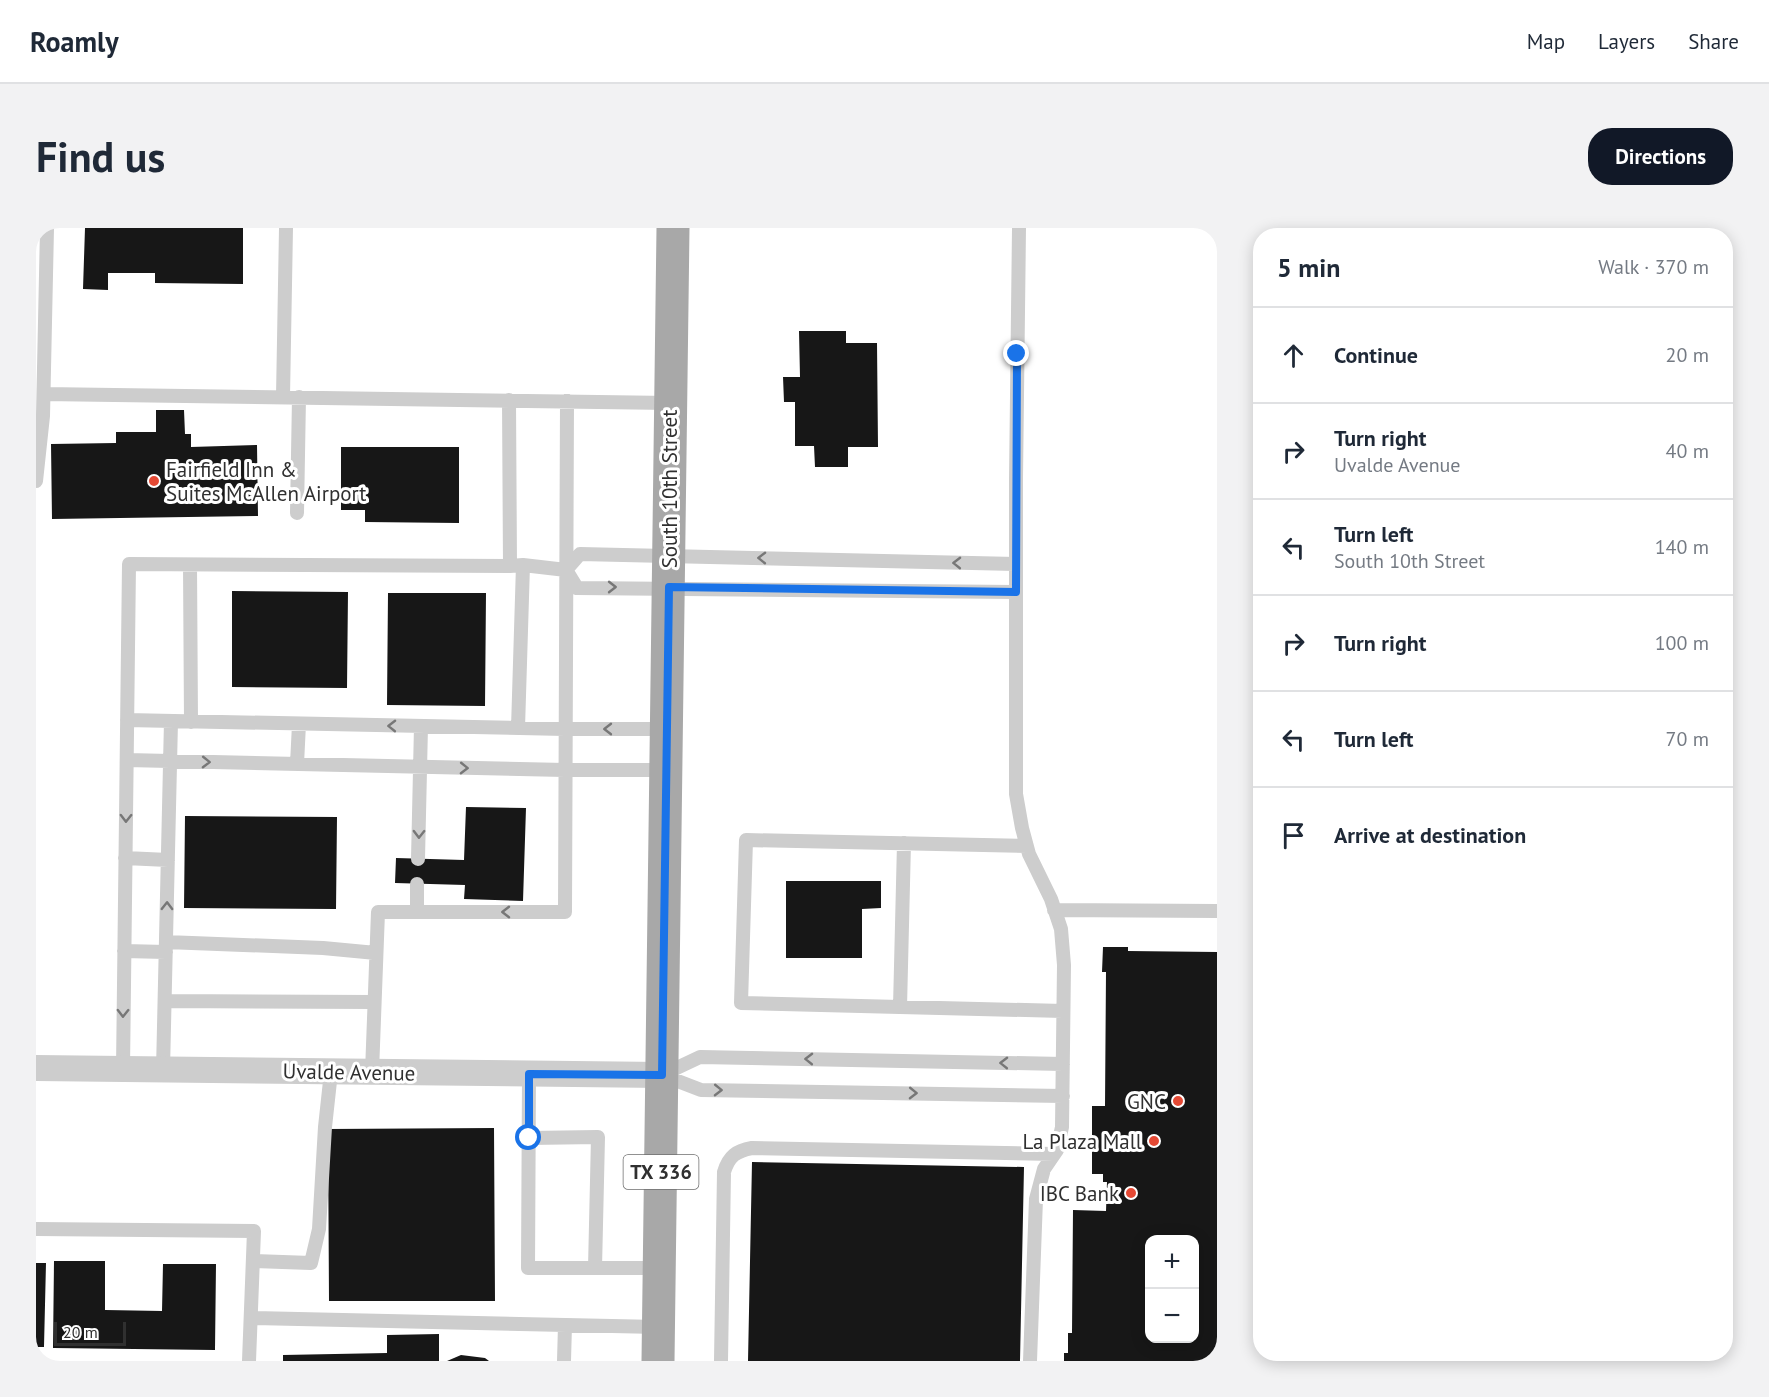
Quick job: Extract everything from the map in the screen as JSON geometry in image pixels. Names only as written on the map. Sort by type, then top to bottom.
[{"type":"main road","name":"South 10th Street","points":[[658,1361],[673,228]]},
{"type":"street","name":"Uvalde Avenue","points":[[36,1068],[662,1075]]},
{"type":"lane","points":[[36,481],[44,394],[47,228]]},
{"type":"lane","points":[[283,397],[286,228]]},
{"type":"lane","points":[[1019,228],[1016,788],[1027,846],[1054,910],[1061,935],[1064,965],[1062,1127],[1054,1154],[1044,1169],[1035,1198],[1030,1361]]},
{"type":"lane","points":[[44,394],[670,403]]},
{"type":"lane","points":[[297,513],[299,398]]},
{"type":"lane","points":[[509,400],[517,566],[518,728]]},
{"type":"lane","points":[[372,1072],[378,912],[565,912],[567,401]]},
{"type":"lane","points":[[566,570],[580,554],[669,572],[1016,592]]},
{"type":"lane","points":[[123,1069],[129,564],[517,566],[566,570]]},
{"type":"lane","points":[[566,570],[577,588],[669,572],[1016,564]]},
{"type":"lane","points":[[190,565],[190,722]]},
{"type":"lane","points":[[127,720],[667,729]]},
{"type":"lane","points":[[163,1070],[171,721]]},
{"type":"lane","points":[[297,764],[299,724]]},
{"type":"lane","points":[[418,859],[421,726]]},
{"type":"lane","points":[[127,760],[565,770],[666,770]]},
{"type":"lane","points":[[1027,846],[746,840],[741,1004],[1063,1011]]},
{"type":"lane","points":[[900,1007],[904,843]]},
{"type":"lane","points":[[125,858],[168,860]]},
{"type":"lane","points":[[417,884],[417,912]]},
{"type":"lane","points":[[1054,910],[1217,911]]},
{"type":"lane","points":[[124,951],[166,947],[323,948],[376,953]]},
{"type":"lane","points":[[165,1001],[374,1002]]},
{"type":"lane","points":[[662,1075],[700,1057],[1063,1064]]},
{"type":"lane","points":[[254,1261],[311,1263],[319,1229],[330,1072]]},
{"type":"lane","points":[[529,1074],[528,1268],[659,1268]]},
{"type":"lane","points":[[662,1075],[701,1090],[1062,1096]]},
{"type":"lane","points":[[529,1138],[598,1137],[595,1268]]},
{"type":"lane","points":[[721,1361],[724,1172],[728,1159],[740,1150],[752,1148],[1054,1154]]},
{"type":"lane","points":[[36,1229],[254,1231],[249,1361]]},
{"type":"lane","points":[[251,1318],[658,1328]]},
{"type":"lane","points":[[564,1361],[565,1325]]},
{"type":"building","points":[[85,228],[243,228],[243,284],[155,283],[155,273],[108,273],[108,290],[83,289]]},
{"type":"building","points":[[799,331],[846,331],[846,343],[877,343],[878,447],[848,447],[848,467],[815,467],[814,446],[795,446],[795,402],[784,402],[783,377],[800,377]]},
{"type":"building","name":"Fairfield Inn & Suites McAllen Airport","points":[[156,410],[184,410],[185,434],[191,434],[191,447],[257,445],[258,516],[52,519],[51,444],[116,443],[116,432],[156,432]]},
{"type":"building","points":[[341,447],[459,447],[459,523],[365,522],[365,510],[341,510]]},
{"type":"building","points":[[232,591],[348,592],[347,688],[232,687]]},
{"type":"building","points":[[388,593],[486,593],[485,706],[387,705]]},
{"type":"building","points":[[466,807],[526,808],[523,901],[464,899],[465,885],[395,883],[396,858],[464,860]]},
{"type":"building","points":[[185,816],[337,817],[336,909],[184,908]]},
{"type":"building","points":[[786,881],[881,881],[881,908],[862,909],[862,958],[786,958]]},
{"type":"building","name":"La Plaza Mall","points":[[1103,947],[1128,947],[1128,951],[1217,952],[1217,1361],[1064,1361],[1064,1353],[1068,1353],[1068,1333],[1072,1333],[1073,1210],[1106,1211],[1107,1182],[1103,1182],[1103,1174],[1092,1174],[1092,1106],[1105,1106],[1106,972],[1102,972]]},
{"type":"building","points":[[494,1128],[495,1301],[329,1301],[328,1129]]},
{"type":"building","points":[[752,1162],[1024,1167],[1020,1361],[748,1361]]},
{"type":"building","points":[[54,1261],[105,1261],[105,1310],[162,1311],[163,1264],[216,1264],[215,1350],[53,1348]]},
{"type":"building","points":[[36,1263],[46,1263],[44,1347],[36,1347]]},
{"type":"building","points":[[439,1334],[439,1361],[283,1361],[283,1355],[387,1353],[387,1335]]},
{"type":"building","points":[[461,1355],[485,1358],[489,1361],[447,1361]]},
{"type":"place","name":"Fairfield Inn & Suites McAllen Airport","points":[[154,481]]},
{"type":"place","name":"GNC","points":[[1178,1101]]},
{"type":"place","name":"La Plaza Mall","points":[[1154,1141]]},
{"type":"place","name":"IBC Bank","points":[[1131,1193]]},
{"type":"route","points":[[529,1138],[529,1074],[662,1075],[669,587],[1016,592],[1017,354]]}]
